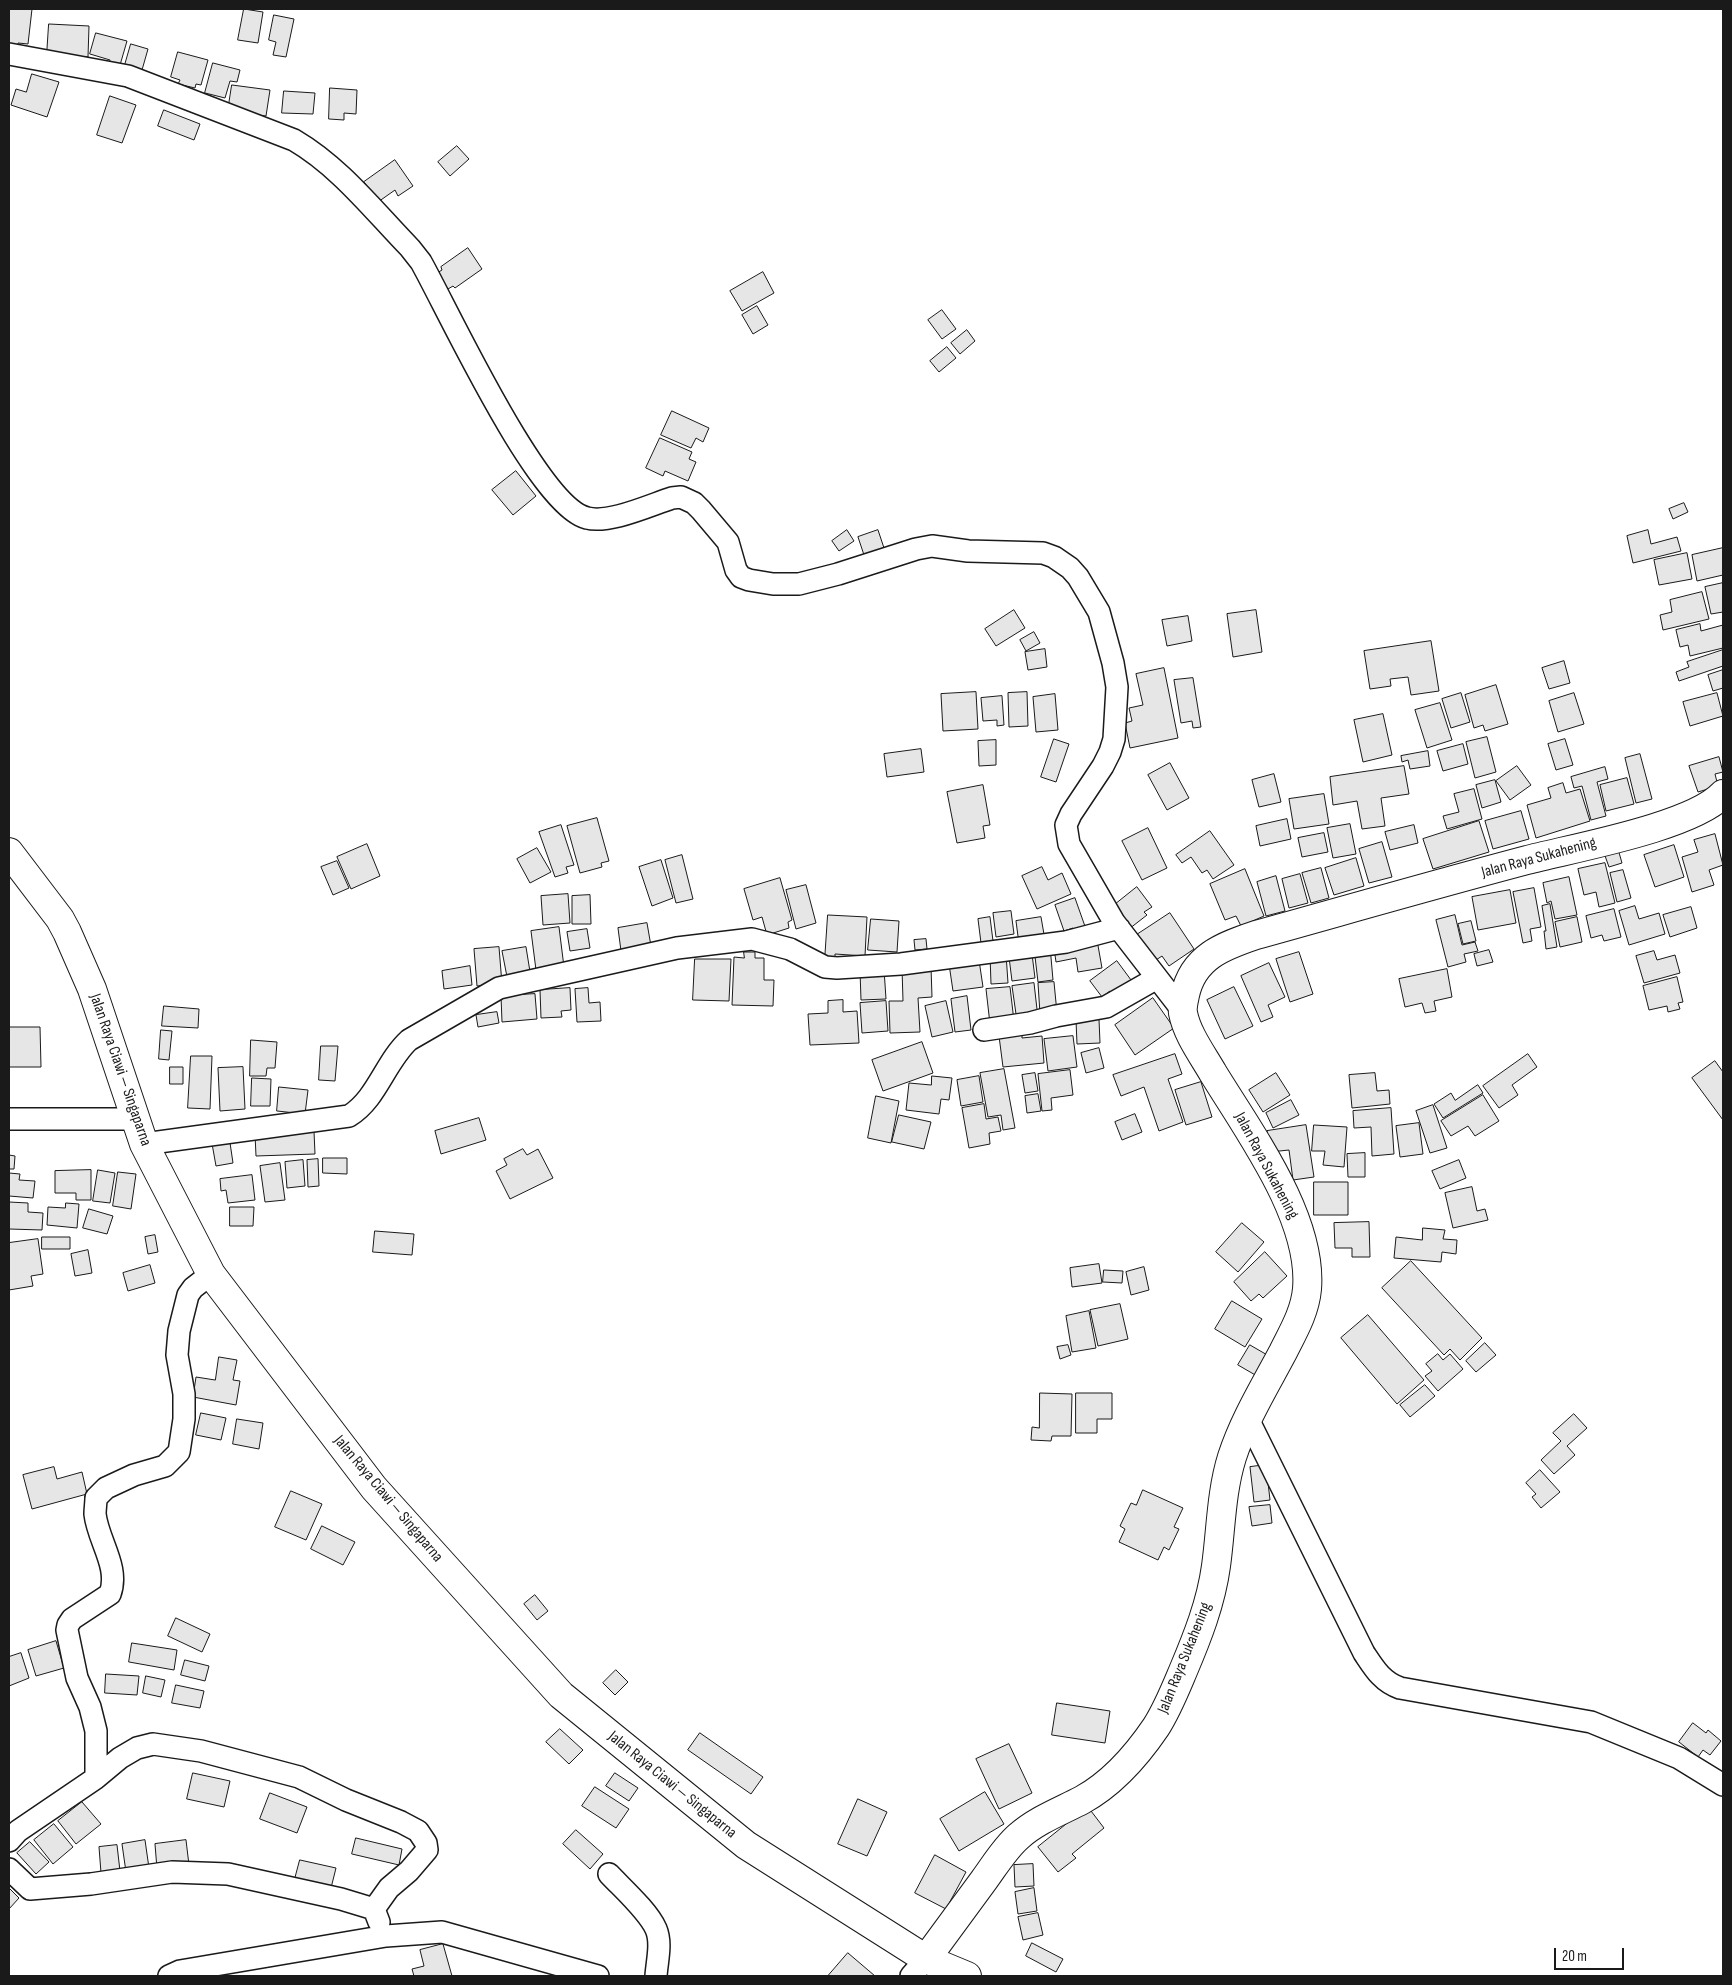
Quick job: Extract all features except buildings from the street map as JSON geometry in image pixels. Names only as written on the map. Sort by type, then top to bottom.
[{"type":"main road","name":"Jalan Raya Sukahening","points":[[918,1968],[1002,1854],[1018,1837],[1042,1820],[1081,1800],[1103,1786],[1131,1759],[1158,1724],[1182,1674],[1209,1600],[1215,1570],[1224,1495],[1232,1457],[1248,1419],[1300,1317],[1307,1292],[1307,1263],[1295,1217],[1264,1157],[1193,1038],[1182,1010],[1192,974],[1207,957],[1226,945],[1516,863],[1649,829],[1683,818],[1707,806],[1723,794]]},
{"type":"main road","name":"Jalan Raya Ciawi — Singaparna","points":[[9,852],[60,920],[92,988],[144,1144],[211,1274],[374,1488],[561,1695],[746,1845],[918,1968],[967,1976]]},
{"type":"street","points":[[9,54],[128,76],[294,140],[313,151],[335,169],[421,262],[524,452],[554,494],[566,506],[587,518],[604,519],[672,498],[681,497],[694,503],[728,542],[736,570],[741,577],[773,584],[799,584],[916,549],[932,546],[968,550],[1043,553],[1054,557],[1074,572],[1099,612],[1113,663],[1117,687],[1114,739],[1103,766],[1071,814],[1066,825],[1066,834],[1069,844],[1119,928],[1182,1010]]},
{"type":"street","points":[[144,1144],[349,1116],[366,1102],[398,1050],[409,1040],[494,990],[658,952],[677,948],[752,940],[790,949],[825,967],[837,968],[901,964],[1066,942],[1119,928]]},
{"type":"street","points":[[984,1030],[1030,1023],[1106,1007],[1156,978]]},
{"type":"street","points":[[9,1118],[135,1119]]},
{"type":"street","points":[[96,1778],[96,1731],[90,1707],[78,1678],[67,1630],[68,1624],[72,1619],[102,1601],[110,1594],[113,1587],[114,1581],[111,1565],[96,1514],[96,1498],[106,1488],[120,1481],[165,1466],[179,1452],[184,1419],[184,1394],[177,1355],[179,1331],[188,1295],[193,1288],[211,1274]]},
{"type":"street","points":[[1248,1419],[1364,1653],[1386,1682],[1400,1688],[1591,1722],[1679,1758],[1723,1785]]},
{"type":"street","points":[[9,1841],[18,1831],[96,1778],[120,1758],[137,1748],[153,1744],[200,1751],[299,1777],[346,1800],[401,1822],[418,1831],[426,1843],[427,1850],[409,1871],[389,1888],[374,1909]]},
{"type":"street","points":[[9,1869],[30,1889],[91,1884],[172,1872],[228,1874],[341,1899],[374,1909],[386,1936]]},
{"type":"street","points":[[609,1874],[656,1928],[659,1943],[656,1976]]},
{"type":"street","points":[[169,1976],[180,1971],[386,1936],[442,1932],[598,1976]]}]
